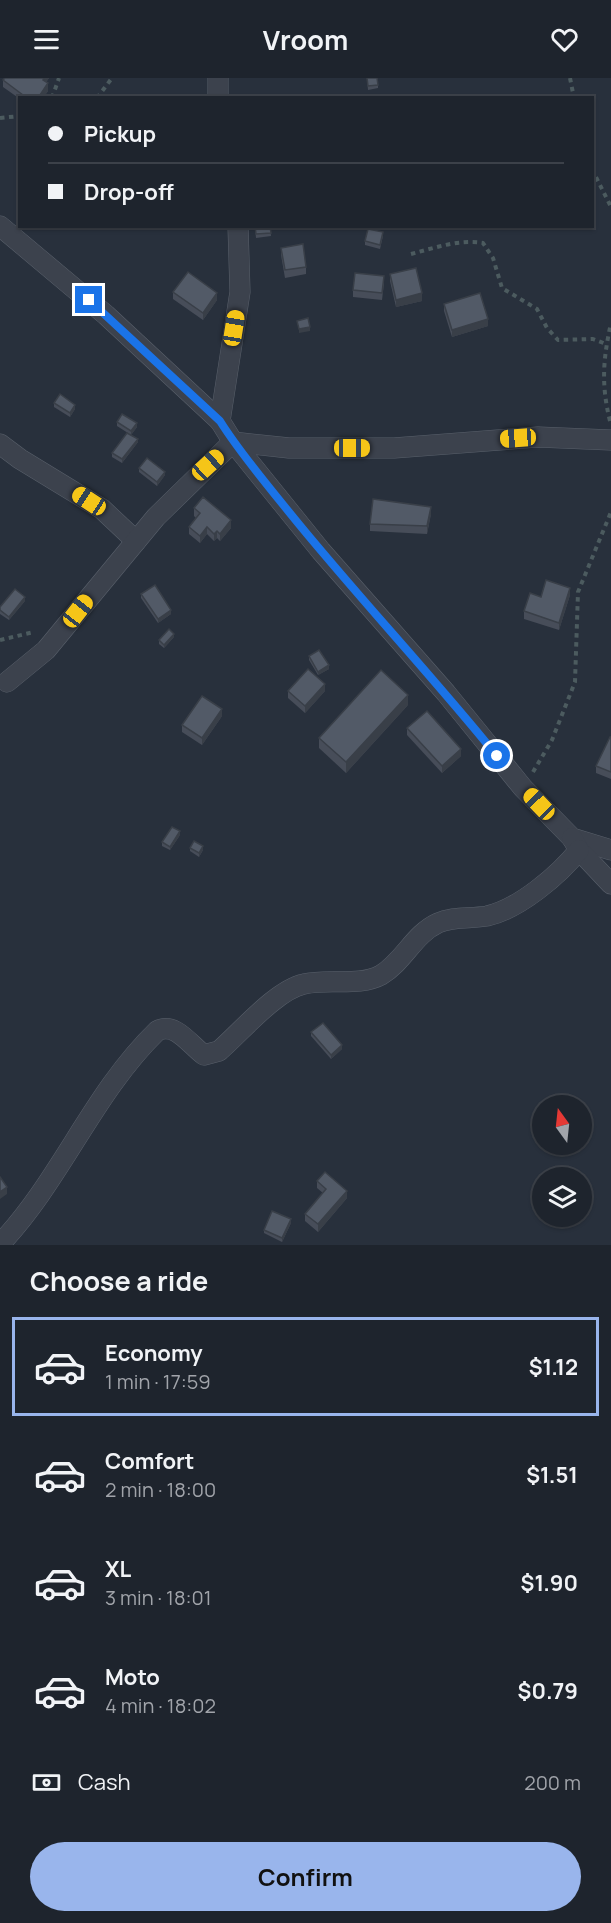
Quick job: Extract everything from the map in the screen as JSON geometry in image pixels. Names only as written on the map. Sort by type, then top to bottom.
[{"type":"street","points":[[218,78],[218,96]]},
{"type":"street","points":[[0,226],[106,315],[220,421],[233,442],[321,551],[446,693],[523,788],[611,884]]},
{"type":"street","points":[[220,421],[240,292],[238,228]]},
{"type":"street","points":[[7,682],[46,650],[136,540],[195,476],[233,442],[289,448],[394,448],[538,437],[611,440]]},
{"type":"street","points":[[0,444],[20,459],[102,509],[136,540]]},
{"type":"street","points":[[575,844],[611,850]]},
{"type":"street","points":[[0,1244],[40,1193],[100,1102],[157,1031],[164,1027],[171,1028],[204,1055],[211,1056],[285,992],[317,981],[365,980],[380,975],[398,962],[428,928],[441,921],[482,917],[507,908],[555,875],[575,844]]},
{"type":"path","points":[[53,96],[59,78]]},
{"type":"path","points":[[98,96],[112,78]]},
{"type":"path","points":[[570,78],[574,96]]},
{"type":"path","points":[[0,118],[18,116]]},
{"type":"path","points":[[594,173],[611,207]]},
{"type":"path","points":[[411,254],[473,241],[483,243],[493,258],[502,288],[537,309],[553,336],[562,340],[593,339],[606,344]]},
{"type":"path","points":[[611,323],[606,344],[603,392],[611,424]]},
{"type":"path","points":[[523,788],[552,740],[575,682],[578,592],[611,512]]},
{"type":"building","points":[[5,78],[44,78],[43,80],[48,83],[39,96],[24,96],[3,80]]},
{"type":"building","points":[[367,78],[377,78],[378,85],[368,86]]},
{"type":"building","points":[[255,228],[270,228],[271,233],[256,234]]},
{"type":"building","points":[[368,229],[383,232],[380,245],[365,241]]},
{"type":"building","points":[[303,244],[306,267],[285,270],[281,248]]},
{"type":"building","points":[[416,268],[422,293],[396,300],[390,274]]},
{"type":"building","points":[[188,272],[217,293],[203,313],[173,292]]},
{"type":"building","points":[[355,273],[384,276],[382,293],[353,290]]},
{"type":"building","points":[[480,293],[488,319],[452,330],[444,304]]},
{"type":"building","points":[[308,318],[310,327],[299,329],[297,321]]},
{"type":"building","points":[[60,394],[75,405],[70,413],[54,403]]},
{"type":"building","points":[[122,414],[137,423],[131,431],[117,422]]},
{"type":"building","points":[[127,433],[138,439],[122,459],[112,453]]},
{"type":"building","points":[[147,458],[165,472],[157,482],[139,468]]},
{"type":"building","points":[[203,497],[231,520],[220,534],[217,531],[214,534],[207,527],[200,536],[189,527],[200,513],[194,508]]},
{"type":"building","points":[[373,499],[431,507],[427,526],[370,524]]},
{"type":"building","points":[[546,580],[570,588],[559,623],[524,611],[530,593],[541,597]]},
{"type":"building","points":[[155,585],[171,610],[158,619],[141,594]]},
{"type":"building","points":[[15,589],[25,597],[9,617],[0,610],[0,607]]},
{"type":"building","points":[[169,629],[174,634],[164,645],[159,640]]},
{"type":"building","points":[[319,650],[329,665],[318,672],[309,656]]},
{"type":"building","points":[[308,669],[325,684],[305,706],[288,691]]},
{"type":"building","points":[[381,670],[408,695],[346,762],[319,738]]},
{"type":"building","points":[[202,696],[222,709],[202,738],[182,725]]},
{"type":"building","points":[[427,711],[461,749],[442,766],[407,728]]},
{"type":"building","points":[[611,737],[611,772],[596,766]]},
{"type":"building","points":[[172,827],[180,831],[170,847],[162,842]]},
{"type":"building","points":[[194,841],[203,846],[199,853],[190,848]]},
{"type":"building","points":[[323,1023],[342,1045],[331,1055],[311,1032]]},
{"type":"building","points":[[325,1172],[347,1191],[318,1224],[305,1214],[326,1189],[317,1181]]},
{"type":"building","points":[[0,1177],[7,1187],[0,1192]]},
{"type":"building","points":[[272,1211],[291,1219],[282,1238],[264,1230]]},
{"type":"route","points":[[89,300],[220,421],[233,442],[321,551],[446,693],[497,756]]}]
